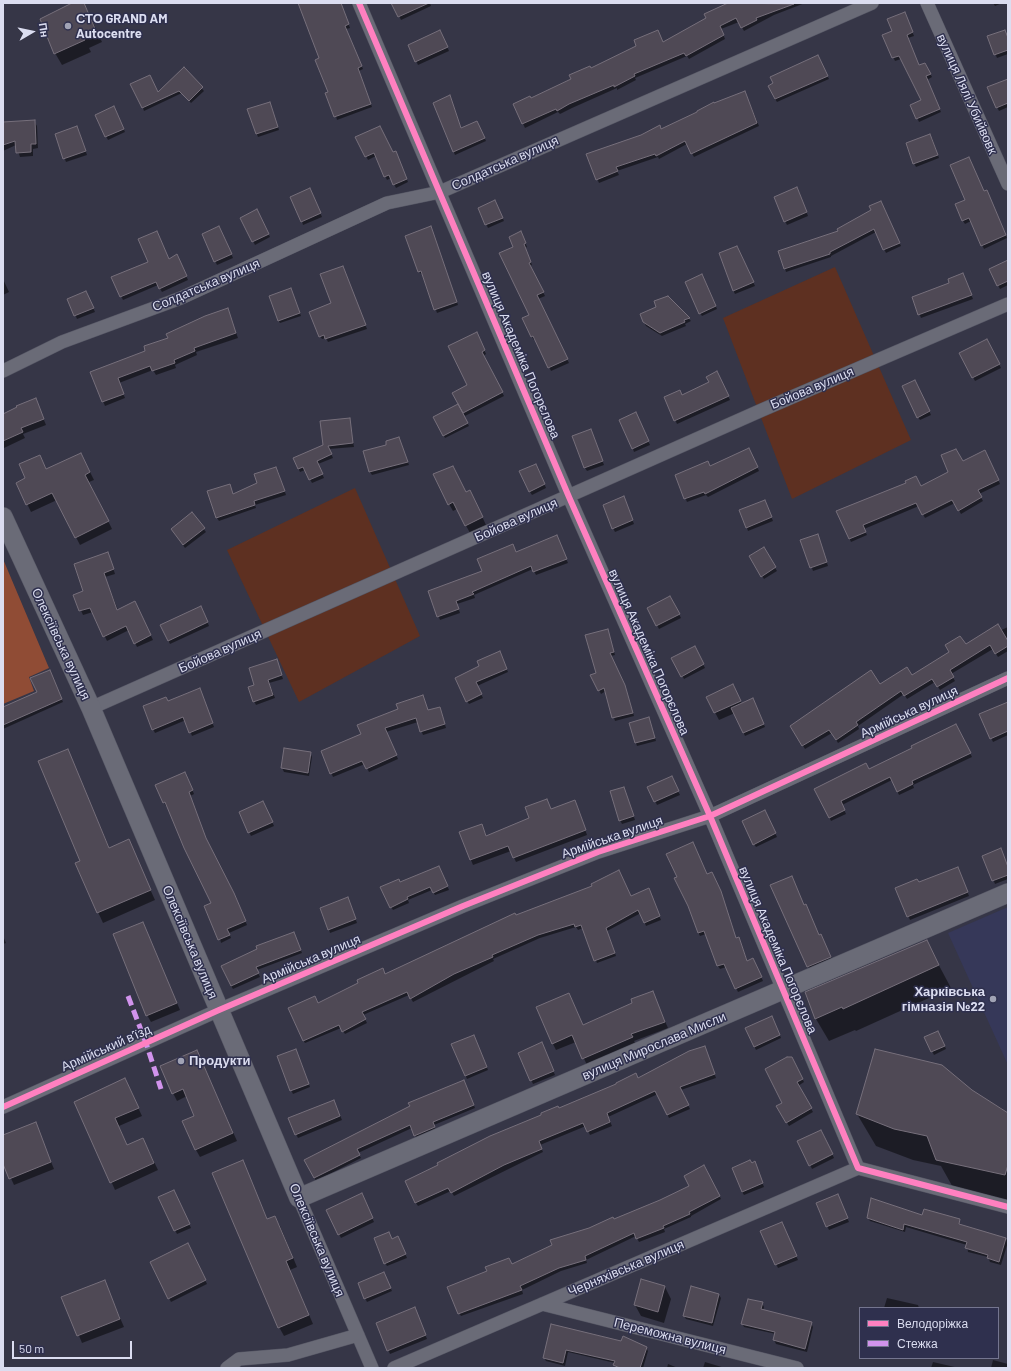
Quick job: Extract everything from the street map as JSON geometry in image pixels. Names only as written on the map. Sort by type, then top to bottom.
[{"type":"street","name":"вулиця Академіка Погорєлова","points":[[359,3],[569,497],[710,816],[858,1168]]},
{"type":"street","name":"Солдатська вулиця","points":[[3,370],[62,342],[181,298],[387,203],[440,192],[872,3]]},
{"type":"street","name":"вулиця Лялі Убийвовк","points":[[927,3],[1008,184]]},
{"type":"street","name":"Бойова вулиця","points":[[91,708],[762,410],[1008,304]]},
{"type":"street","name":"Олексіївська вулиця","points":[[3,517],[91,708],[372,1368]]},
{"type":"street","name":"Армійська вулиця","points":[[219,1010],[463,906],[598,852],[710,816],[1008,678]]},
{"type":"street","name":"вулиця Мирослава Мисли","points":[[299,1198],[784,991],[1008,893]]},
{"type":"street","name":"Армійський в’їзд","points":[[3,1107],[219,1010]]},
{"type":"street","points":[[858,1168],[1008,1207]]},
{"type":"street","name":"Черняхівська вулиця","points":[[394,1368],[858,1168]]},
{"type":"street","name":"Переможна вулиця","points":[[542,1304],[797,1368]]},
{"type":"street","points":[[227,1368],[240,1359],[288,1355],[358,1335]]},
{"type":"shaded area","points":[[835,267],[911,440],[792,499],[723,318]]},
{"type":"shaded area","points":[[355,488],[420,636],[299,702],[227,550]]},
{"type":"shaded area","points":[[3,559],[49,668],[29,677],[34,691],[3,704]]},
{"type":"shaded area","name":"Харківська гімназія №22","points":[[1008,907],[1008,1065],[948,933]]},
{"type":"building","name":"СТО GRAND AM Autocentre","points":[[72,3],[84,3],[96,31],[83,36],[85,40],[54,54],[40,19]]},
{"type":"building","points":[[298,3],[341,3],[349,24],[345,26],[362,66],[358,68],[371,104],[334,117],[325,93],[328,92],[315,60],[319,58]]},
{"type":"building","points":[[391,3],[429,3],[398,17]]},
{"type":"building","points":[[728,3],[794,4],[756,18],[757,20],[741,28],[736,18],[720,26],[724,35],[686,56],[684,53],[634,74],[635,76],[614,87],[614,85],[569,104],[557,111],[556,109],[522,124],[513,104],[530,96],[531,98],[571,79],[569,75],[590,66],[591,68],[636,46],[634,40],[658,30],[663,42],[706,18],[704,14]]},
{"type":"building","points":[[905,12],[913,32],[907,35],[919,65],[925,63],[931,74],[926,76],[940,109],[916,119],[910,105],[921,100],[899,56],[892,58],[882,35],[892,31],[887,19]]},
{"type":"building","points":[[440,30],[448,47],[415,62],[408,45]]},
{"type":"building","points":[[1005,30],[1008,38],[1008,50],[994,55],[987,36]]},
{"type":"building","points":[[818,55],[828,76],[775,99],[768,86],[773,83],[770,77]]},
{"type":"building","points":[[184,67],[203,87],[189,101],[179,91],[142,108],[130,84],[150,75],[158,92]]},
{"type":"building","points":[[1008,79],[1008,103],[996,108],[987,87]]},
{"type":"building","points":[[745,91],[757,123],[691,154],[685,141],[656,156],[655,154],[616,167],[618,171],[596,180],[586,154],[641,135],[660,125],[661,129],[714,102]]},
{"type":"building","points":[[450,95],[461,128],[477,121],[485,138],[453,152],[433,103]]},
{"type":"building","points":[[270,102],[278,127],[256,134],[247,109]]},
{"type":"building","points":[[114,106],[124,129],[105,137],[95,115]]},
{"type":"building","points":[[35,120],[36,144],[31,144],[31,152],[16,153],[15,141],[3,145],[3,122]]},
{"type":"building","points":[[77,126],[86,151],[63,159],[55,134]]},
{"type":"building","points":[[380,126],[393,152],[396,151],[407,179],[393,185],[389,175],[384,177],[374,153],[365,157],[355,137]]},
{"type":"building","points":[[930,134],[938,155],[913,164],[906,143]]},
{"type":"building","points":[[969,157],[984,191],[987,190],[1006,235],[981,246],[969,218],[962,221],[955,204],[965,200],[950,165]]},
{"type":"building","points":[[797,187],[807,212],[784,222],[774,197]]},
{"type":"building","points":[[310,188],[321,213],[301,222],[290,197]]},
{"type":"building","points":[[495,200],[503,218],[485,225],[478,208]]},
{"type":"building","points":[[881,201],[900,243],[883,250],[874,229],[830,252],[830,254],[784,269],[778,251],[838,231],[837,229],[871,210],[869,206]]},
{"type":"building","points":[[257,209],[269,234],[252,242],[240,218]]},
{"type":"building","points":[[219,226],[232,254],[214,262],[202,234]]},
{"type":"building","points":[[431,226],[457,302],[434,310],[421,271],[418,272],[405,236]]},
{"type":"building","points":[[157,231],[169,259],[177,254],[187,276],[159,289],[156,282],[120,297],[111,277],[148,262],[138,239]]},
{"type":"building","points":[[521,231],[531,262],[529,263],[544,292],[537,295],[568,359],[548,368],[533,336],[531,337],[522,318],[529,315],[499,253],[513,247],[509,237]]},
{"type":"building","points":[[737,246],[754,282],[733,291],[719,253]]},
{"type":"building","points":[[1008,260],[1008,281],[997,286],[989,269]]},
{"type":"building","points":[[343,266],[366,325],[325,339],[324,335],[319,337],[309,312],[331,303],[320,274]]},
{"type":"building","points":[[963,273],[972,295],[918,315],[912,297],[949,283],[948,279]]},
{"type":"building","points":[[702,274],[716,306],[699,314],[685,282]]},
{"type":"building","points":[[291,288],[300,313],[278,321],[269,296]]},
{"type":"building","points":[[86,291],[94,308],[74,316],[67,299]]},
{"type":"building","points":[[668,296],[690,318],[684,320],[685,322],[660,333],[643,322],[640,314],[656,307],[654,301]]},
{"type":"building","points":[[228,308],[236,333],[194,348],[195,351],[174,360],[175,363],[152,371],[150,366],[118,378],[124,394],[102,402],[90,372],[145,351],[144,346],[168,338],[166,334],[205,316]]},
{"type":"building","points":[[477,332],[485,350],[482,352],[503,392],[463,413],[452,393],[467,385],[448,346]]},
{"type":"building","points":[[987,339],[1000,364],[972,378],[959,353]]},
{"type":"building","points":[[717,371],[729,396],[674,421],[664,397],[680,390],[682,395],[709,382],[706,377]]},
{"type":"building","points":[[915,380],[930,411],[917,418],[902,386]]},
{"type":"building","points":[[36,398],[44,419],[21,428],[23,432],[3,441],[3,414],[17,407],[16,406]]},
{"type":"building","points":[[458,404],[468,423],[443,436],[433,417]]},
{"type":"building","points":[[636,412],[649,441],[632,449],[619,420]]},
{"type":"building","points":[[350,418],[353,443],[328,446],[332,454],[317,461],[323,474],[309,480],[303,467],[298,469],[293,458],[323,445],[320,421]]},
{"type":"building","points":[[591,429],[603,461],[584,468],[572,436]]},
{"type":"building","points":[[399,437],[408,462],[369,472],[363,451],[386,445],[386,441]]},
{"type":"building","points":[[749,448],[758,467],[705,494],[704,492],[684,499],[675,475],[708,461],[710,466]]},
{"type":"building","points":[[956,449],[963,461],[985,450],[999,480],[978,490],[982,497],[958,511],[952,500],[922,515],[916,503],[863,525],[866,532],[849,539],[836,511],[906,483],[905,481],[916,476],[921,486],[948,472],[941,455]]},
{"type":"building","points":[[81,453],[90,472],[85,475],[109,521],[75,538],[52,493],[26,505],[16,483],[25,478],[19,464],[40,455],[46,469]]},
{"type":"building","points":[[536,464],[545,484],[529,492],[519,471]]},
{"type":"building","points":[[453,466],[466,492],[470,490],[483,517],[465,526],[453,502],[448,505],[433,474]]},
{"type":"building","points":[[276,467],[285,491],[254,501],[255,505],[216,518],[207,491],[230,484],[233,494],[257,483],[254,474]]},
{"type":"building","points":[[624,496],[633,520],[612,529],[603,505]]},
{"type":"building","points":[[765,500],[772,517],[746,528],[739,510]]},
{"type":"building","points":[[192,512],[205,528],[183,545],[171,529]]},
{"type":"building","points":[[818,534],[827,562],[810,568],[800,540]]},
{"type":"building","points":[[557,535],[567,559],[533,572],[531,566],[472,592],[474,594],[456,601],[459,609],[437,617],[428,591],[482,571],[477,559],[513,544],[516,552]]},
{"type":"building","points":[[764,547],[776,567],[761,577],[749,556]]},
{"type":"building","points":[[108,552],[114,569],[104,573],[117,610],[135,601],[151,635],[134,644],[126,626],[103,637],[90,608],[79,611],[73,595],[83,591],[74,564]]},
{"type":"building","points":[[670,596],[680,614],[656,626],[647,608]]},
{"type":"building","points":[[201,606],[208,622],[168,641],[160,625]]},
{"type":"building","points":[[998,624],[1008,641],[1008,646],[995,654],[990,645],[950,670],[954,677],[937,687],[932,679],[904,696],[901,691],[856,722],[858,725],[836,740],[829,730],[802,746],[790,726],[871,670],[880,684],[907,667],[912,675],[949,652],[945,645],[960,636],[966,644]]},
{"type":"building","points":[[608,629],[614,652],[610,653],[625,685],[633,713],[612,718],[604,688],[598,691],[590,675],[596,673],[585,635]]},
{"type":"building","points":[[695,646],[704,664],[681,677],[671,658]]},
{"type":"building","points":[[500,651],[507,669],[476,682],[482,694],[466,702],[455,678],[479,666],[477,661]]},
{"type":"building","points":[[277,659],[282,675],[268,680],[273,695],[253,702],[248,687],[254,685],[249,668]]},
{"type":"building","points":[[50,670],[62,699],[3,725],[3,707],[37,692],[30,678]]},
{"type":"building","points":[[733,684],[741,701],[714,713],[706,697]]},
{"type":"building","points":[[200,688],[213,723],[189,733],[183,717],[152,730],[143,706],[166,697],[168,701]]},
{"type":"building","points":[[423,695],[428,710],[440,707],[445,724],[420,732],[416,718],[385,728],[397,755],[366,769],[362,761],[330,774],[321,751],[361,734],[357,725],[398,709],[396,704]]},
{"type":"building","points":[[753,698],[764,724],[743,733],[731,708]]},
{"type":"building","points":[[1008,702],[1008,731],[990,739],[979,714]]},
{"type":"building","points":[[649,717],[655,738],[635,743],[629,723]]},
{"type":"building","points":[[956,724],[971,753],[912,781],[913,784],[897,792],[890,777],[841,801],[845,810],[829,818],[814,789],[866,763],[869,769]]},
{"type":"building","points":[[284,748],[311,752],[308,773],[281,768]]},
{"type":"building","points":[[68,749],[109,848],[129,839],[151,890],[97,913],[75,863],[80,861],[38,761]]},
{"type":"building","points":[[185,772],[193,790],[189,792],[206,838],[234,893],[246,921],[227,929],[230,935],[218,940],[204,906],[211,903],[184,848],[165,802],[163,803],[155,785]]},
{"type":"building","points":[[672,776],[679,791],[654,802],[647,787]]},
{"type":"building","points":[[624,787],[634,816],[619,821],[610,791]]},
{"type":"building","points":[[547,799],[551,809],[575,800],[586,830],[513,858],[508,846],[470,860],[459,832],[482,824],[486,836],[529,818],[525,807]]},
{"type":"building","points":[[263,801],[273,822],[248,833],[239,812]]},
{"type":"building","points":[[765,810],[776,833],[753,845],[742,821]]},
{"type":"building","points":[[693,842],[707,874],[712,872],[721,891],[736,938],[739,937],[747,961],[753,958],[762,977],[735,989],[724,964],[717,966],[704,931],[698,933],[688,906],[674,878],[677,877],[666,854]]},
{"type":"building","points":[[1001,848],[1008,867],[1008,875],[992,881],[982,856]]},
{"type":"building","points":[[439,866],[448,886],[433,893],[430,887],[407,897],[408,899],[390,908],[380,887],[399,879],[400,882]]},
{"type":"building","points":[[958,867],[968,892],[907,917],[895,888],[917,879],[919,882]]},
{"type":"building","points":[[619,870],[631,896],[649,888],[660,916],[644,923],[638,910],[606,928],[615,953],[594,961],[581,925],[575,927],[574,924],[538,935],[492,955],[493,957],[454,974],[410,999],[407,992],[362,1012],[366,1019],[342,1032],[339,1025],[303,1041],[288,1008],[315,996],[318,1003],[358,983],[357,980],[383,968],[385,974],[515,913],[516,915],[592,886],[591,884]]},
{"type":"building","points":[[792,876],[804,905],[806,904],[819,935],[821,934],[831,957],[807,967],[770,885]]},
{"type":"building","points":[[348,897],[356,919],[328,930],[320,908]]},
{"type":"building","points":[[143,922],[177,1003],[146,1016],[113,934]]},
{"type":"building","points":[[294,932],[301,950],[256,967],[259,973],[231,986],[221,966],[257,949],[256,946]]},
{"type":"building","points":[[927,940],[939,965],[843,1009],[842,1007],[815,1019],[805,992]]},
{"type":"building","points":[[653,991],[665,1022],[631,1034],[633,1037],[582,1059],[572,1035],[552,1044],[536,1007],[569,993],[583,1025],[632,1003],[631,999]]},
{"type":"building","points":[[772,1016],[780,1035],[754,1047],[745,1028]]},
{"type":"building","points":[[938,1031],[945,1046],[931,1052],[924,1037]]},
{"type":"building","points":[[474,1035],[487,1067],[465,1076],[451,1044]]},
{"type":"building","points":[[542,1042],[554,1071],[530,1081],[518,1053]]},
{"type":"building","points":[[705,1046],[715,1074],[680,1087],[689,1105],[667,1115],[655,1091],[607,1113],[610,1122],[587,1132],[583,1123],[539,1141],[542,1149],[504,1165],[451,1193],[448,1188],[415,1203],[405,1181],[438,1165],[437,1163],[490,1136],[541,1115],[541,1113],[558,1106],[559,1108],[616,1084],[636,1073],[638,1078],[689,1051]]},
{"type":"building","points":[[296,1049],[309,1084],[290,1091],[277,1056]]},
{"type":"building","points":[[875,1049],[942,1065],[972,1090],[1008,1113],[1008,1165],[1005,1175],[936,1160],[927,1136],[894,1129],[856,1114]]},
{"type":"building","points":[[197,1050],[233,1133],[195,1150],[182,1121],[194,1116],[183,1089],[172,1094],[160,1066]]},
{"type":"building","points":[[787,1057],[792,1057],[803,1079],[797,1082],[812,1108],[786,1123],[776,1106],[782,1103],[765,1069]]},
{"type":"building","points":[[125,1078],[139,1108],[115,1118],[127,1145],[143,1138],[154,1163],[110,1183],[74,1102]]},
{"type":"building","points":[[464,1080],[474,1105],[433,1122],[435,1127],[414,1136],[410,1125],[357,1149],[360,1155],[314,1178],[304,1160],[410,1106],[408,1103]]},
{"type":"building","points":[[334,1100],[340,1116],[295,1135],[288,1118]]},
{"type":"building","points":[[36,1122],[51,1162],[9,1179],[3,1164],[3,1135]]},
{"type":"building","points":[[821,1130],[833,1154],[809,1166],[797,1141]]},
{"type":"building","points":[[243,1160],[267,1219],[275,1216],[293,1258],[286,1261],[309,1315],[278,1328],[212,1173]]},
{"type":"building","points":[[750,1160],[752,1163],[755,1161],[763,1183],[742,1192],[732,1168]]},
{"type":"building","points":[[704,1165],[720,1196],[689,1212],[690,1214],[663,1226],[664,1228],[636,1239],[634,1233],[585,1256],[586,1260],[559,1268],[520,1286],[522,1290],[458,1314],[447,1287],[487,1271],[485,1267],[509,1258],[512,1264],[552,1245],[550,1240],[589,1228],[613,1217],[614,1219],[660,1200],[689,1186],[684,1176]]},
{"type":"building","points":[[174,1190],[190,1224],[174,1231],[158,1197]]},
{"type":"building","points":[[362,1193],[373,1218],[338,1235],[326,1210]]},
{"type":"building","points":[[838,1194],[848,1218],[826,1227],[816,1203]]},
{"type":"building","points":[[871,1198],[922,1215],[924,1209],[960,1219],[959,1224],[1006,1238],[999,1262],[987,1258],[988,1255],[965,1248],[967,1242],[904,1224],[903,1230],[867,1218]]},
{"type":"building","points":[[782,1222],[797,1256],[775,1265],[760,1231]]},
{"type":"building","points":[[389,1232],[392,1239],[398,1236],[406,1254],[384,1264],[374,1238]]},
{"type":"building","points":[[188,1243],[206,1280],[168,1299],[150,1262]]},
{"type":"building","points":[[384,1272],[391,1288],[364,1299],[358,1283]]},
{"type":"building","points":[[641,1279],[665,1286],[658,1312],[634,1305]]},
{"type":"building","points":[[105,1280],[120,1319],[77,1336],[61,1297]]},
{"type":"building","points":[[691,1286],[719,1294],[712,1323],[683,1316]]},
{"type":"building","points":[[748,1299],[763,1302],[761,1309],[812,1322],[805,1349],[773,1340],[775,1332],[741,1324]]},
{"type":"building","points":[[415,1307],[426,1335],[387,1351],[376,1323]]},
{"type":"building","points":[[551,1324],[621,1341],[623,1336],[647,1347],[640,1368],[620,1368],[613,1365],[615,1361],[566,1350],[563,1363],[543,1358]]},
{"type":"marked path","points":[[128,996],[146,1043],[161,1089]]},
{"type":"cycle path","points":[[359,3],[569,497],[710,816],[858,1168],[1008,1207]]},
{"type":"cycle path","points":[[3,1107],[219,1010],[463,906],[598,852],[710,816],[1008,678]]},
{"type":"place","name":"СТО GRAND AM Autocentre","points":[[68,26]]},
{"type":"place","name":"Харківська гімназія №22","points":[[993,999]]},
{"type":"place","name":"Продукти","points":[[181,1061]]}]
